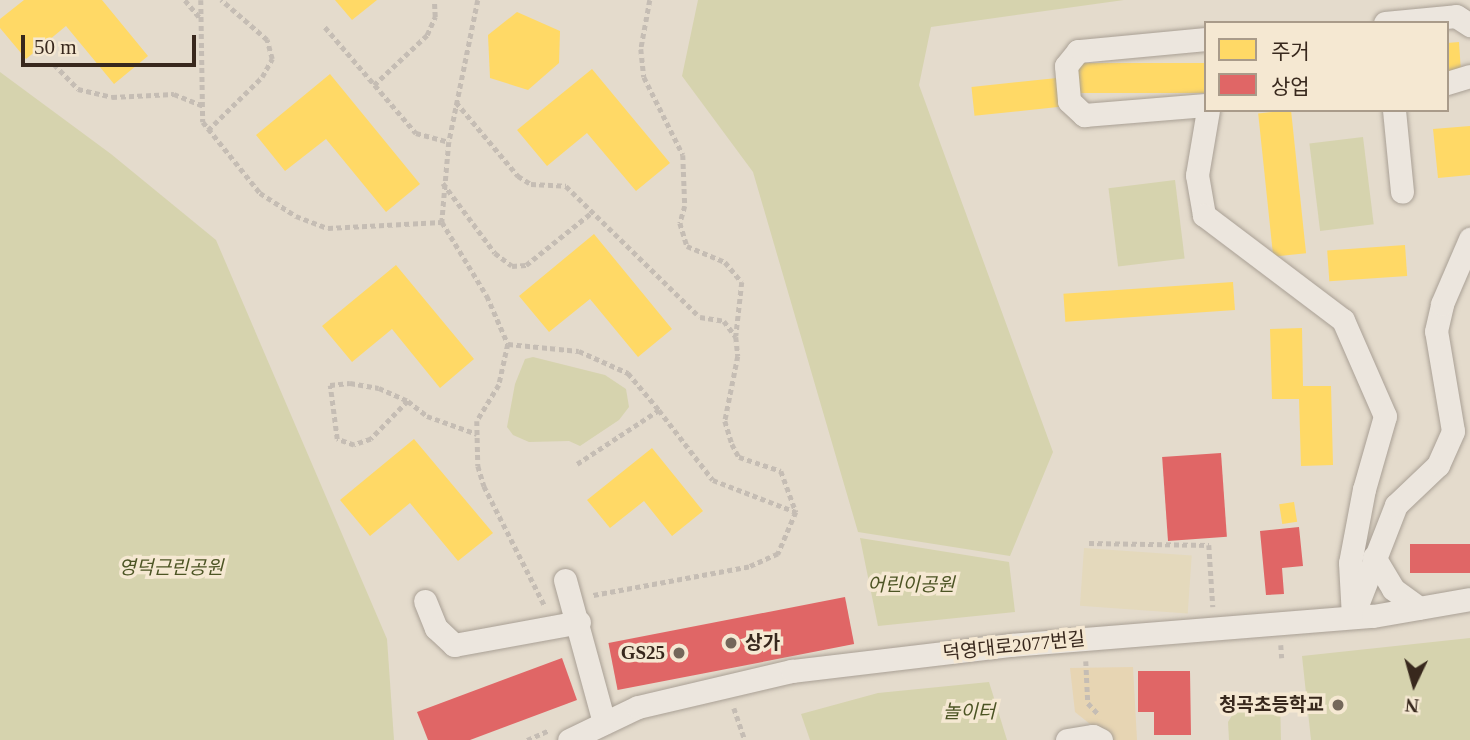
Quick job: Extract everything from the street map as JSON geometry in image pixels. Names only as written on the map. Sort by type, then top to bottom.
[{"type":"street","points":[[1406,21],[1457,16],[1470,25]]},
{"type":"street","points":[[1204,39],[1078,51],[1066,66],[1069,102],[1084,115],[1204,105]]},
{"type":"street","points":[[1449,83],[1465,81],[1470,76]]},
{"type":"street","points":[[1208,112],[1198,175],[1203,215],[1343,320],[1385,416],[1364,489],[1350,563],[1353,617]]},
{"type":"street","points":[[1394,112],[1402,192]]},
{"type":"street","points":[[1353,617],[1396,505],[1438,464],[1462,434],[1436,331],[1442,304],[1470,239]]},
{"type":"street","points":[[1364,489],[1396,505]]},
{"type":"street","points":[[1374,557],[1393,589],[1419,608]]},
{"type":"street","points":[[569,589],[604,723]]},
{"type":"street","name":"덕영대로2077번길","points":[[569,740],[638,707],[792,671],[1010,645],[1353,617],[1470,599]]},
{"type":"street","points":[[425,601],[436,628],[454,645],[579,622]]},
{"type":"street","points":[[1067,740],[1093,736],[1103,731]]},
{"type":"path","points":[[185,0],[202,20]]},
{"type":"path","points":[[201,0],[203,122],[260,193],[296,216],[328,228],[442,222]]},
{"type":"path","points":[[208,130],[262,77],[272,59],[267,40],[221,0]]},
{"type":"path","points":[[374,85],[427,35],[435,16],[434,0]]},
{"type":"path","points":[[478,0],[449,142],[443,183],[442,222],[487,296],[508,344],[499,386],[477,421],[484,486],[555,626]]},
{"type":"path","points":[[569,589],[749,567],[778,554],[796,512],[780,471],[739,457],[725,421],[738,356],[736,337],[741,282],[725,262],[687,246],[680,223],[685,206],[683,155],[644,77],[641,49],[650,0]]},
{"type":"path","points":[[325,27],[416,133],[449,142]]},
{"type":"path","points":[[54,64],[78,89],[112,97],[174,94],[203,106]]},
{"type":"path","points":[[456,102],[518,176],[531,184],[566,186],[590,214],[630,244],[700,317],[724,321],[736,337]]},
{"type":"path","points":[[443,183],[495,253],[512,266],[526,265],[590,214]]},
{"type":"path","points":[[508,344],[579,351],[628,373],[713,480],[796,512]]},
{"type":"path","points":[[408,401],[371,439],[354,445],[337,439],[330,386],[350,383],[379,388],[408,401],[427,416],[477,434]]},
{"type":"path","points":[[577,464],[659,410]]},
{"type":"path","points":[[1089,543],[1209,545],[1215,629]]},
{"type":"path","points":[[1281,645],[1282,658]]},
{"type":"path","points":[[1086,657],[1088,703],[1103,731]]},
{"type":"path","points":[[731,700],[745,740]]},
{"type":"shaded area","points":[[1084,548],[1192,556],[1188,613],[1080,606]]},
{"type":"green space","points":[[698,0],[1124,0],[931,27],[919,85],[1053,452],[1010,556],[858,532],[753,172],[682,76]]},
{"type":"green space","name":"영덕근린공원","points":[[0,72],[111,154],[216,240],[387,639],[394,740],[0,740]]},
{"type":"green space","points":[[1363,137],[1374,224],[1320,231],[1309,144]]},
{"type":"green space","points":[[1175,180],[1185,258],[1118,267],[1108,188]]},
{"type":"green space","points":[[533,357],[605,375],[626,389],[629,407],[619,420],[580,446],[569,441],[529,442],[513,435],[507,427],[515,384],[525,359]]},
{"type":"green space","name":"어린이공원","points":[[860,538],[1009,562],[1015,612],[878,626]]},
{"type":"green space","name":"청곡초등학교","points":[[1470,638],[1470,740],[1311,740],[1302,656]]},
{"type":"green space","name":"놀이터","points":[[989,682],[1007,740],[810,740],[801,714],[878,693]]},
{"type":"green space","points":[[1280,698],[1281,740],[1229,740],[1228,722],[1241,701]]},
{"type":"sand","points":[[1133,667],[1137,740],[1110,740],[1075,712],[1070,668]]},
{"type":"building: 주거","points":[[24,0],[102,0],[148,56],[114,84],[66,26],[26,59],[0,28],[0,19]]},
{"type":"building: 주거","points":[[335,0],[377,0],[352,20]]},
{"type":"building: 주거","points":[[517,12],[560,31],[559,63],[528,90],[490,78],[488,35]]},
{"type":"building: 주거","points":[[1459,42],[1461,72],[1449,73],[1449,43]]},
{"type":"building: 주거","points":[[1076,63],[1204,63],[1204,93],[1076,93]]},
{"type":"building: 주거","points":[[592,69],[670,163],[636,191],[587,133],[547,166],[517,130]]},
{"type":"building: 주거","points":[[330,74],[420,184],[386,212],[326,139],[285,171],[256,135]]},
{"type":"building: 주거","points":[[1057,78],[1060,107],[975,116],[971,87]]},
{"type":"building: 주거","points":[[1291,112],[1306,253],[1273,257],[1258,113]]},
{"type":"building: 주거","points":[[1470,126],[1470,175],[1438,178],[1433,129]]},
{"type":"building: 주거","points":[[594,234],[672,329],[638,357],[590,299],[549,332],[519,296]]},
{"type":"building: 주거","points":[[1405,245],[1407,276],[1329,281],[1327,250]]},
{"type":"building: 주거","points":[[396,265],[474,359],[440,388],[392,329],[352,362],[322,326]]},
{"type":"building: 주거","points":[[1233,282],[1235,310],[1065,322],[1063,294]]},
{"type":"building: 주거","points":[[1302,328],[1303,386],[1331,386],[1333,465],[1301,466],[1299,399],[1272,399],[1270,329]]},
{"type":"building: 주거","points":[[414,439],[493,533],[458,561],[410,503],[370,536],[340,500]]},
{"type":"building: 주거","points":[[652,448],[703,511],[672,536],[644,501],[610,528],[587,500]]},
{"type":"building: 주거","points":[[1294,502],[1297,522],[1282,524],[1279,504]]},
{"type":"building: 상업","points":[[1221,453],[1227,537],[1168,541],[1162,457]]},
{"type":"building: 상업","points":[[1299,527],[1303,566],[1282,568],[1284,594],[1266,595],[1260,531]]},
{"type":"building: 상업","points":[[1410,544],[1470,544],[1470,573],[1410,573]]},
{"type":"building: 상업","name":"상가","points":[[845,597],[854,644],[618,690],[608,643]]},
{"type":"building: 상업","points":[[562,658],[577,700],[470,740],[428,740],[417,712]]},
{"type":"building: 상업","points":[[1138,671],[1190,671],[1191,735],[1154,735],[1154,712],[1138,712]]},
{"type":"place","name":"상가","points":[[731,643]]},
{"type":"place","name":"GS25","points":[[679,653]]},
{"type":"place","name":"청곡초등학교","points":[[1338,705]]}]
